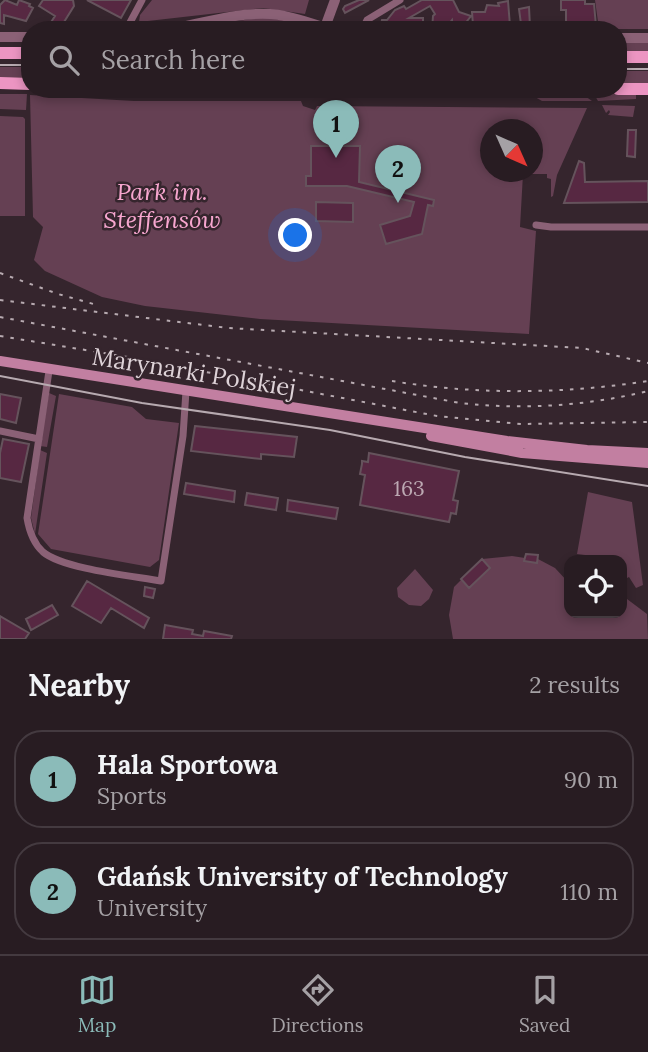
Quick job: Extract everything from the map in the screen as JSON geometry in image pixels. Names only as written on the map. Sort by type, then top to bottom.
[{"type":"main road","points":[[0,53],[21,53]]},
{"type":"main road","points":[[627,57],[648,57]]},
{"type":"main road","points":[[0,83],[21,84]]},
{"type":"main road","points":[[627,89],[648,89]]},
{"type":"main road","name":"Marynarki Polskiej","points":[[0,361],[381,422],[406,431],[568,458],[648,463]]},
{"type":"main road","name":"Marynarki Polskiej","points":[[494,444],[648,453]]},
{"type":"street","points":[[131,21],[142,0]]},
{"type":"street","points":[[330,21],[335,0]]},
{"type":"street","points":[[366,21],[400,0]]},
{"type":"street","points":[[218,21],[269,14],[302,21]]},
{"type":"street","points":[[0,37],[21,37]]},
{"type":"street","points":[[627,38],[648,38]]},
{"type":"street","points":[[536,225],[648,227]]},
{"type":"street","points":[[49,370],[27,518],[30,534],[38,548],[51,558],[161,581],[183,436],[186,391]]},
{"type":"street","points":[[0,431],[39,439]]},
{"type":"green space","points":[[152,0],[309,0],[305,14],[263,8],[148,21],[139,21],[140,15]]},
{"type":"green space","points":[[595,0],[648,0],[648,29],[627,29],[627,21],[598,21]]},
{"type":"green space","points":[[261,17],[288,21],[238,21]]},
{"type":"green space","points":[[627,42],[648,42],[648,52],[627,52]]},
{"type":"green space","points":[[0,67],[21,67],[21,79],[0,79]]},
{"type":"green space","points":[[627,71],[648,71],[648,83],[627,83]]},
{"type":"green space","points":[[0,94],[21,94],[21,98],[27,98],[26,110],[0,109]]},
{"type":"green space","points":[[627,94],[636,94],[636,99],[598,101],[596,98],[627,98]]},
{"type":"green space","name":"Park im. Steffensów","points":[[30,98],[301,101],[303,106],[315,110],[317,106],[587,108],[557,175],[551,197],[551,179],[547,178],[547,174],[543,174],[543,119],[480,119],[480,182],[523,182],[520,227],[536,231],[529,334],[260,319],[145,306],[102,297],[45,271],[34,260],[43,227],[33,217]]},
{"type":"green space","points":[[537,98],[588,98],[592,101],[542,101]]},
{"type":"green space","points":[[602,105],[635,106],[633,117],[608,115],[609,110],[606,113]]},
{"type":"green space","points":[[0,116],[25,119],[25,216],[0,216]]},
{"type":"green space","points":[[49,393],[56,396],[47,447],[40,446]]},
{"type":"green space","points":[[59,394],[132,407],[146,419],[179,423],[159,560],[150,567],[51,549],[38,534]]},
{"type":"green space","points":[[40,450],[47,453],[35,534],[31,518]]},
{"type":"green space","points":[[588,492],[632,502],[643,585],[636,588],[629,577],[627,578],[627,555],[577,554]]},
{"type":"green space","points":[[526,554],[538,555],[538,559],[555,568],[564,578],[564,618],[627,618],[627,599],[647,614],[648,639],[453,639],[449,615],[454,587],[482,559],[512,556],[525,558]]},
{"type":"green space","points":[[415,569],[433,590],[429,599],[421,606],[409,605],[398,597],[397,588]]},
{"type":"building","points":[[5,0],[17,5],[19,0],[30,4],[33,8],[26,21],[4,15],[4,24],[0,23],[0,5]]},
{"type":"building","points":[[43,0],[73,0],[74,6],[65,21],[52,21],[55,16],[39,6]]},
{"type":"building","points":[[87,0],[131,0],[121,18]]},
{"type":"building","points":[[359,0],[369,0],[345,13],[345,6]]},
{"type":"building","points":[[422,0],[453,0],[459,12],[471,16],[467,21],[433,21],[435,14],[430,6],[409,18],[423,18],[423,21],[382,21],[387,20],[395,10],[404,6],[406,9]]},
{"type":"building","points":[[561,0],[585,0],[585,4],[594,4],[596,21],[566,21],[566,10],[561,10]]},
{"type":"building","points":[[508,1],[510,21],[473,21],[472,12],[485,12],[487,5],[499,6],[498,3]]},
{"type":"building","points":[[529,7],[530,21],[521,21],[519,9]]},
{"type":"building","points":[[628,130],[636,130],[635,157],[627,156]]},
{"type":"building","points":[[311,146],[360,146],[359,182],[434,200],[433,206],[428,205],[422,234],[386,244],[380,225],[410,216],[414,202],[347,186],[306,186],[306,176],[311,176]]},
{"type":"building","points":[[579,161],[584,163],[585,182],[648,181],[648,202],[564,203]]},
{"type":"building","points":[[316,202],[353,203],[353,222],[316,221]]},
{"type":"building","points":[[0,394],[21,398],[16,423],[0,419]]},
{"type":"building","points":[[195,426],[297,437],[294,457],[261,454],[261,459],[191,451]]},
{"type":"building","points":[[3,439],[29,444],[21,482],[0,478]]},
{"type":"building","points":[[369,453],[459,471],[453,500],[458,501],[456,514],[451,513],[449,522],[360,505],[365,475],[360,474],[362,461],[368,462]]},
{"type":"building","points":[[186,483],[235,491],[234,502],[184,494]]},
{"type":"building","points":[[247,493],[278,498],[276,510],[245,505]]},
{"type":"building","points":[[288,500],[338,508],[336,519],[287,511]]},
{"type":"building","points":[[526,554],[538,555],[537,563],[524,561]]},
{"type":"building","points":[[482,559],[490,568],[469,588],[461,579]]},
{"type":"building","points":[[87,581],[149,618],[144,628],[111,608],[101,623],[72,606]]},
{"type":"building","points":[[145,587],[155,589],[153,598],[144,596]]},
{"type":"building","points":[[52,605],[58,615],[31,630],[26,619]]},
{"type":"building","points":[[0,616],[29,633],[25,639],[0,639]]},
{"type":"building","points":[[165,625],[193,630],[192,634],[203,636],[204,631],[232,636],[231,639],[163,639]]},
{"type":"tram line","points":[[0,65],[21,65]]},
{"type":"tram line","points":[[627,69],[648,69]]},
{"type":"tram line","points":[[0,376],[142,403],[330,430],[465,457],[648,486]]},
{"type":"railway","points":[[0,273],[97,305]]},
{"type":"railway","points":[[0,300],[228,328],[582,348],[648,363]]},
{"type":"railway","points":[[0,317],[460,403],[555,405],[648,391]]},
{"type":"railway","points":[[0,336],[122,356],[437,416],[521,424],[648,422]]},
{"type":"railway","points":[[392,381],[488,391],[552,390],[648,381]]},
{"type":"place","name":"Hala Sportowa","points":[[336,158]]},
{"type":"place","name":"Gdańsk University of Technology","points":[[398,203]]}]
